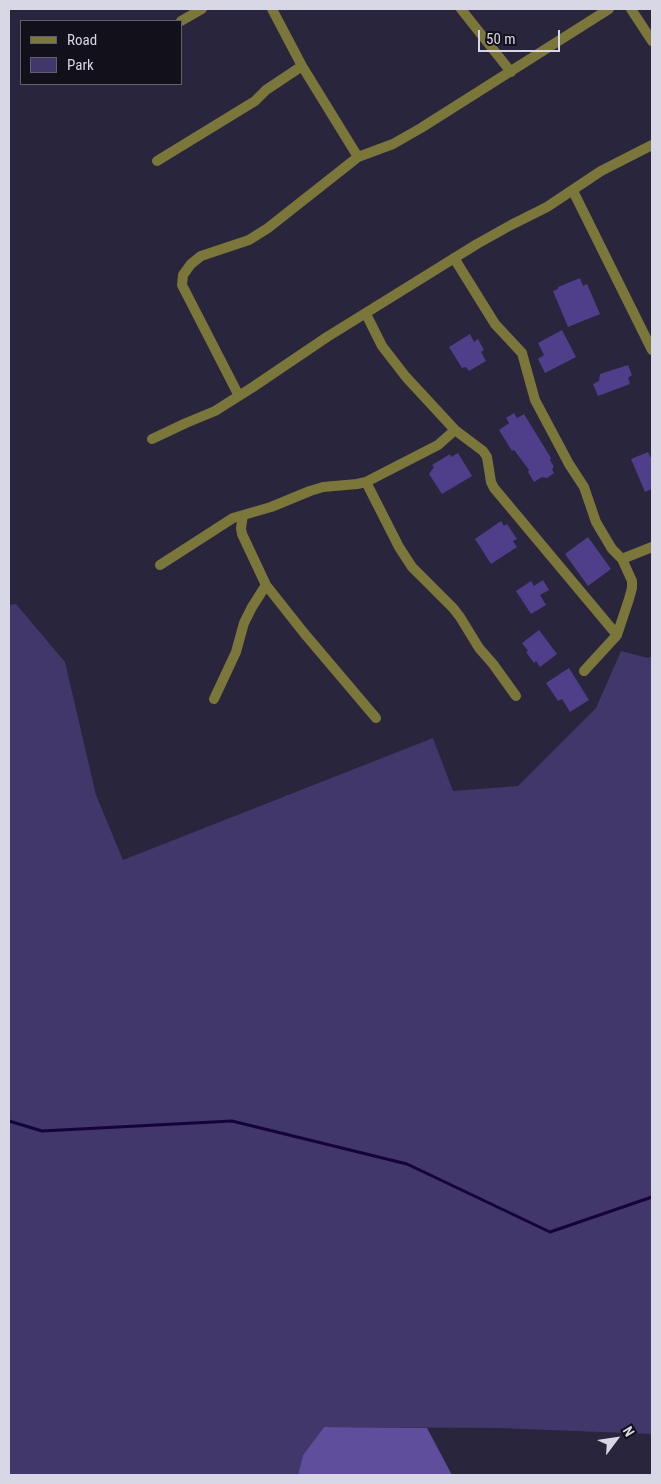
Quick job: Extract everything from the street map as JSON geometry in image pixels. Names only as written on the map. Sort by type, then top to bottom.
[{"type":"street","points":[[182,20],[202,9]]},
{"type":"street","points":[[272,9],[302,66],[358,157]]},
{"type":"street","points":[[461,9],[511,72]]},
{"type":"street","points":[[239,396],[182,285],[183,275],[191,264],[201,256],[249,240],[268,228],[358,157],[393,144],[609,9]]},
{"type":"street","points":[[631,9],[652,41]]},
{"type":"street","points":[[157,161],[255,101],[266,90],[302,66]]},
{"type":"street","points":[[152,439],[186,422],[215,411],[327,337],[454,258],[511,225],[547,208],[601,171],[652,145]]},
{"type":"street","points":[[572,191],[652,350]]},
{"type":"street","points":[[454,258],[495,324],[522,353],[535,400],[569,464],[584,487],[596,522],[612,549],[622,559],[632,581],[632,588],[617,635],[584,671]]},
{"type":"street","points":[[366,314],[382,346],[406,377],[456,430],[483,451],[487,457],[491,482],[494,488],[617,635]]},
{"type":"street","points":[[160,564],[226,521],[270,507],[310,491],[366,482],[432,448],[456,430]]},
{"type":"street","points":[[366,482],[399,548],[412,568],[456,612],[478,648],[493,664],[516,696]]},
{"type":"street","points":[[244,514],[241,528],[242,534],[266,585],[376,718]]},
{"type":"street","points":[[622,559],[652,547]]},
{"type":"street","points":[[214,699],[236,652],[244,623],[266,585]]},
{"type":"green space","points":[[16,604],[65,662],[96,795],[123,860],[433,738],[453,791],[518,786],[596,708],[621,651],[648,658],[652,656],[652,1434],[498,1428],[324,1427],[303,1455],[298,1475],[9,1475],[9,605]]},
{"type":"shaded area","points":[[324,1427],[427,1428],[452,1475],[298,1475],[303,1455]]},
{"type":"building","points":[[580,278],[583,286],[587,284],[600,314],[568,327],[553,291]]},
{"type":"building","points":[[562,330],[576,357],[545,373],[538,359],[544,355],[538,343]]},
{"type":"building","points":[[470,334],[474,342],[478,339],[484,350],[481,352],[486,361],[469,371],[466,367],[462,368],[449,347]]},
{"type":"building","points":[[628,365],[632,375],[628,378],[630,384],[598,396],[593,384],[599,381],[600,374]]},
{"type":"building","points":[[514,413],[517,418],[524,414],[551,458],[554,473],[547,478],[542,477],[534,482],[528,472],[529,470],[514,450],[512,451],[499,430],[509,423],[506,418]]},
{"type":"building","points":[[648,452],[652,460],[652,489],[645,492],[631,459]]},
{"type":"building","points":[[458,453],[472,476],[442,494],[429,474],[434,467],[432,465],[450,454],[451,457]]},
{"type":"building","points":[[501,521],[504,526],[507,524],[517,539],[513,541],[517,547],[491,564],[475,539]]},
{"type":"building","points":[[588,537],[611,569],[588,586],[565,554]]},
{"type":"building","points":[[543,580],[549,590],[540,595],[546,605],[531,614],[516,591],[531,581],[534,586]]},
{"type":"building","points":[[539,630],[557,654],[540,667],[536,661],[534,663],[522,643]]},
{"type":"building","points":[[569,668],[589,700],[570,712],[562,699],[558,701],[546,683]]},
{"type":"waterway","points":[[9,1121],[42,1131],[232,1121],[407,1164],[550,1232],[652,1197]]}]
